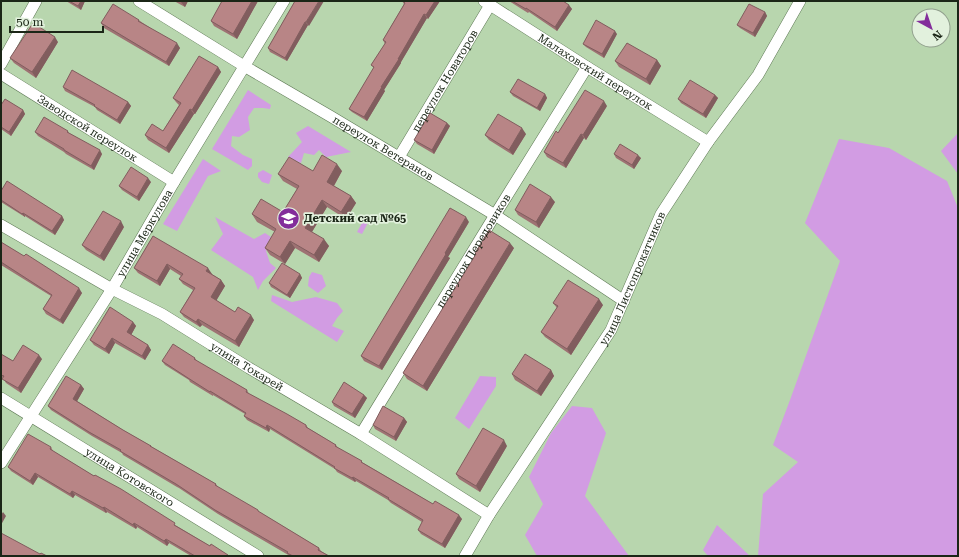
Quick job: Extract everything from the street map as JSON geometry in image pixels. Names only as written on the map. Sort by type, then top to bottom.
[{"type":"street","points":[[1,64],[36,1]]},
{"type":"street","name":"переулок Ветеранов","points":[[139,1],[244,66],[494,215],[624,301]]},
{"type":"street","name":"улица Меркулова","points":[[1,463],[112,289],[174,182],[284,1]]},
{"type":"street","name":"улица Листопрокатчиков","points":[[465,556],[489,515],[610,330],[624,301],[660,214],[708,142],[758,76],[800,1]]},
{"type":"street","name":"Малаховский переулок","points":[[487,3],[708,142]]},
{"type":"street","name":"переулок Новаторов","points":[[399,157],[487,3]]},
{"type":"street","name":"переулок Передовиков","points":[[361,434],[494,215],[587,67]]},
{"type":"street","name":"Заводской переулок","points":[[1,74],[174,182]]},
{"type":"street","name":"улица Токарей","points":[[1,225],[112,289],[162,314],[249,368],[361,434],[489,515]]},
{"type":"street","name":"улица Котовского","points":[[1,398],[258,556]]},
{"type":"shaded area","points":[[248,90],[271,105],[270,109],[254,108],[248,117],[250,130],[239,137],[232,136],[231,146],[243,155],[252,159],[252,166],[248,170],[212,149]]},
{"type":"shaded area","points":[[308,126],[351,152],[326,157],[319,150],[314,155],[304,153],[301,163],[288,157],[302,142],[296,133]]},
{"type":"shaded area","points":[[958,133],[958,174],[941,151]]},
{"type":"shaded area","points":[[839,139],[889,148],[947,181],[958,208],[958,556],[758,556],[763,494],[798,462],[773,445],[840,261],[805,223]]},
{"type":"shaded area","points":[[203,159],[221,171],[208,176],[177,231],[163,224]]},
{"type":"shaded area","points":[[263,170],[272,175],[269,184],[262,182],[258,177],[258,173]]},
{"type":"shaded area","points":[[366,216],[371,217],[362,234],[357,232]]},
{"type":"shaded area","points":[[215,217],[254,239],[265,233],[274,239],[266,251],[270,263],[276,268],[263,281],[258,290],[253,277],[211,250],[223,234]]},
{"type":"shaded area","points":[[312,272],[322,275],[326,286],[318,293],[308,286],[309,277]]},
{"type":"shaded area","points":[[272,295],[292,302],[316,297],[337,303],[343,311],[332,326],[344,331],[337,342],[271,301]]},
{"type":"shaded area","points":[[480,376],[496,377],[496,386],[469,429],[455,418]]},
{"type":"shaded area","points":[[572,406],[592,408],[606,433],[585,496],[629,556],[537,556],[525,535],[543,504],[529,477],[551,433]]},
{"type":"shaded area","points":[[717,525],[750,556],[708,556],[703,550]]},
{"type":"building","points":[[69,1],[81,1],[78,6]]},
{"type":"building","points":[[222,1],[252,1],[233,34],[211,21]]},
{"type":"building","points":[[295,1],[319,1],[305,22],[285,58],[268,48]]},
{"type":"building","points":[[403,1],[435,1],[426,15],[424,14],[364,117],[349,109],[374,67],[371,65],[386,42],[383,40],[405,3]]},
{"type":"building","points":[[512,1],[563,1],[569,5],[555,27],[526,8]]},
{"type":"building","points":[[113,4],[139,20],[138,21],[177,43],[166,62],[101,23]]},
{"type":"building","points":[[749,4],[765,12],[753,33],[737,25]]},
{"type":"building","points":[[596,20],[615,31],[602,54],[583,44]]},
{"type":"building","points":[[33,23],[55,37],[32,72],[10,58]]},
{"type":"building","points":[[627,43],[657,60],[646,79],[615,61]]},
{"type":"building","points":[[199,56],[218,67],[192,110],[190,109],[166,148],[145,135],[152,124],[163,131],[181,103],[173,98]]},
{"type":"building","points":[[72,70],[128,102],[117,120],[94,106],[95,105],[63,87]]},
{"type":"building","points":[[518,79],[545,94],[537,108],[510,92]]},
{"type":"building","points":[[690,80],[715,95],[703,114],[678,99]]},
{"type":"building","points":[[585,90],[604,101],[583,135],[581,134],[563,163],[544,152],[556,131],[558,133]]},
{"type":"building","points":[[5,99],[23,110],[9,132],[1,127],[1,105]]},
{"type":"building","points":[[430,113],[447,123],[432,150],[414,140]]},
{"type":"building","points":[[498,114],[522,128],[509,150],[485,135]]},
{"type":"building","points":[[44,117],[68,131],[67,132],[100,150],[91,166],[35,132]]},
{"type":"building","points":[[620,144],[638,155],[632,165],[614,154]]},
{"type":"building","points":[[322,155],[337,164],[327,182],[351,196],[341,212],[322,200],[305,228],[324,239],[314,255],[290,241],[280,257],[265,248],[276,229],[252,214],[261,199],[283,212],[299,186],[278,174],[289,157],[313,171]]},
{"type":"building","points":[[131,167],[148,178],[137,197],[119,186]]},
{"type":"building","points":[[7,181],[62,216],[52,231],[1,200],[1,191]]},
{"type":"building","points":[[530,184],[551,197],[536,222],[515,210]]},
{"type":"building","points":[[450,208],[466,217],[445,253],[446,254],[379,366],[361,356]]},
{"type":"building","points":[[103,211],[121,221],[100,256],[82,245]]},
{"type":"building","points":[[489,230],[510,243],[423,386],[403,373],[476,254],[475,253]]},
{"type":"building","points":[[153,236],[208,268],[206,271],[221,280],[211,297],[235,312],[238,307],[251,315],[235,341],[198,319],[196,322],[180,312],[195,288],[179,279],[183,274],[167,264],[157,281],[134,268]]},
{"type":"building","points":[[1,242],[24,256],[26,254],[79,288],[60,320],[43,309],[52,295],[1,262]]},
{"type":"building","points":[[282,263],[300,274],[287,295],[269,283]]},
{"type":"building","points":[[568,280],[599,299],[567,349],[541,332],[558,306],[553,303]]},
{"type":"building","points":[[110,307],[133,322],[127,332],[148,345],[142,356],[112,338],[105,349],[90,340]]},
{"type":"building","points":[[173,344],[195,358],[194,359],[247,390],[246,392],[306,425],[306,427],[362,461],[361,462],[433,504],[435,501],[459,515],[442,544],[418,530],[423,520],[388,499],[389,498],[334,468],[335,467],[267,425],[266,428],[244,416],[246,413],[162,361]]},
{"type":"building","points":[[23,345],[39,355],[18,388],[2,379],[4,376],[1,375],[1,354],[13,361]]},
{"type":"building","points":[[525,354],[551,370],[537,391],[512,374]]},
{"type":"building","points":[[66,376],[81,385],[73,399],[216,484],[215,485],[258,510],[319,548],[318,550],[329,556],[293,556],[287,553],[288,552],[215,510],[176,484],[48,406]]},
{"type":"building","points":[[344,382],[364,395],[352,414],[332,402]]},
{"type":"building","points":[[383,406],[404,418],[394,437],[373,425]]},
{"type":"building","points":[[483,428],[504,440],[476,486],[456,474]]},
{"type":"building","points":[[28,434],[51,447],[50,449],[94,476],[95,475],[121,489],[175,523],[174,525],[210,546],[211,544],[228,556],[195,556],[166,539],[164,541],[134,523],[133,525],[104,507],[103,508],[72,491],[70,494],[35,473],[30,481],[8,467]]},
{"type":"building","points":[[1,533],[40,554],[41,553],[47,556],[1,556]]},
{"type":"place","name":"Детский сад №65","points":[[289,218]]}]
